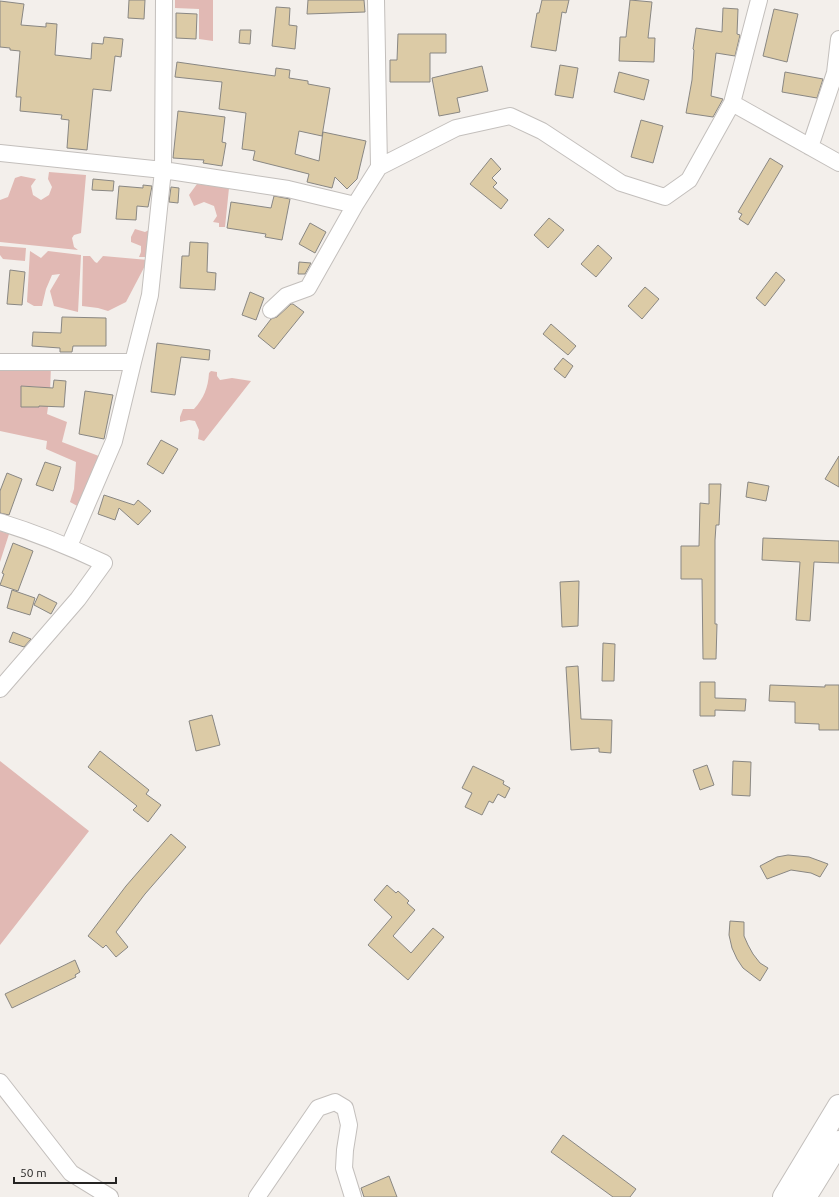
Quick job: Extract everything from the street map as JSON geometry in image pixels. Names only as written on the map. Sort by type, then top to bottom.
[{"type":"highway","points":[[784,1197],[839,1106]]},
{"type":"highway","points":[[805,1197],[839,1142]]},
{"type":"street","points":[[69,546],[114,441],[150,295],[163,170],[164,0]]},
{"type":"street","points":[[376,0],[379,167]]},
{"type":"street","points":[[271,310],[286,296],[308,288],[355,205],[379,167],[456,128],[510,116],[542,131],[621,183],[664,197],[689,180],[732,103],[759,0]]},
{"type":"street","points":[[810,147],[835,73],[839,39]]},
{"type":"street","points":[[732,103],[839,163]]},
{"type":"street","points":[[0,153],[163,170],[288,188],[355,205]]},
{"type":"street","points":[[0,362],[133,362]]},
{"type":"street","points":[[0,522],[69,546],[104,563],[78,599],[0,689]]},
{"type":"street","points":[[0,1082],[71,1173],[110,1197]]},
{"type":"street","points":[[257,1197],[318,1108],[334,1102],[345,1108],[349,1125],[344,1168],[353,1197]]},
{"type":"shaded area","points":[[175,0],[213,0],[213,41],[199,39],[199,9],[175,8]]},
{"type":"shaded area","points":[[49,172],[86,175],[81,233],[74,235],[72,238],[74,247],[78,250],[0,242],[0,200],[8,197],[15,178],[21,176],[36,179],[31,186],[33,195],[41,200],[49,195],[52,187],[48,179]]},
{"type":"shaded area","points":[[197,184],[229,188],[225,227],[219,227],[219,223],[213,222],[217,216],[214,206],[204,202],[194,206],[189,195]]},
{"type":"shaded area","points":[[135,229],[145,232],[149,230],[147,257],[139,257],[141,246],[131,242],[131,237]]},
{"type":"shaded area","points":[[0,246],[26,248],[25,261],[3,259],[0,255]]},
{"type":"shaded area","points":[[30,251],[41,258],[48,251],[81,255],[78,312],[54,306],[50,291],[60,274],[52,275],[46,289],[42,306],[34,306],[27,302]]},
{"type":"shaded area","points":[[83,256],[90,256],[97,263],[103,256],[148,260],[126,302],[108,311],[82,306]]},
{"type":"shaded area","points":[[0,364],[12,364],[26,370],[51,365],[50,393],[47,414],[67,422],[62,442],[104,458],[81,508],[70,502],[74,489],[76,462],[46,449],[47,441],[0,431]],"holes":[[[21,386],[40,387],[39,407],[21,407]]]},
{"type":"shaded area","points":[[211,371],[217,372],[217,376],[220,380],[232,378],[251,381],[204,441],[198,439],[199,430],[195,421],[189,420],[180,422],[180,417],[183,409],[194,409],[203,397],[208,383],[209,373]]},
{"type":"shaded area","points":[[0,531],[9,534],[0,562]]},
{"type":"shaded area","points":[[0,761],[89,831],[0,945]]},
{"type":"building","points":[[129,0],[145,0],[144,19],[128,18]]},
{"type":"building","points":[[308,0],[364,0],[365,12],[307,14]]},
{"type":"building","points":[[542,0],[569,0],[566,13],[562,12],[556,51],[531,47],[537,13],[539,13]]},
{"type":"building","points":[[630,0],[652,2],[648,38],[655,38],[654,62],[619,61],[620,37],[626,37]]},
{"type":"building","points":[[0,1],[24,4],[21,25],[46,27],[46,23],[57,24],[55,55],[91,59],[92,43],[103,44],[104,37],[123,39],[121,57],[115,56],[111,91],[93,89],[87,150],[67,148],[69,120],[61,119],[62,115],[20,111],[21,97],[16,97],[20,51],[0,47]]},
{"type":"building","points":[[276,7],[290,8],[289,25],[297,26],[295,49],[272,46]]},
{"type":"building","points":[[723,8],[738,9],[737,34],[740,35],[735,56],[716,53],[711,96],[723,99],[713,117],[686,113],[692,80],[693,49],[696,28],[722,32]]},
{"type":"building","points":[[774,9],[798,14],[787,62],[763,56]]},
{"type":"building","points":[[176,13],[197,14],[196,39],[176,38]]},
{"type":"building","points":[[240,30],[251,30],[250,44],[239,43]]},
{"type":"building","points":[[398,34],[446,34],[446,53],[430,53],[430,82],[390,82],[390,60],[397,60]]},
{"type":"building","points":[[177,62],[275,76],[276,68],[290,70],[289,78],[308,81],[308,84],[330,88],[322,136],[299,131],[295,154],[319,161],[323,132],[366,141],[357,179],[347,189],[335,177],[332,188],[307,182],[309,174],[253,160],[255,151],[242,149],[246,113],[219,109],[222,82],[175,77]]},
{"type":"building","points":[[560,65],[578,68],[573,98],[555,95]]},
{"type":"building","points":[[482,66],[488,91],[457,98],[460,112],[439,116],[432,78]]},
{"type":"building","points":[[619,72],[649,80],[644,100],[614,92]]},
{"type":"building","points":[[785,72],[823,79],[817,98],[782,92]]},
{"type":"building","points":[[178,111],[225,117],[222,142],[226,143],[222,166],[203,163],[204,160],[173,158]]},
{"type":"building","points":[[641,120],[663,126],[653,163],[631,157]]},
{"type":"building","points":[[491,158],[501,169],[492,178],[497,183],[493,187],[508,200],[501,209],[470,184]]},
{"type":"building","points":[[770,158],[783,166],[748,225],[739,219],[742,214],[738,212]]},
{"type":"building","points":[[93,179],[114,181],[113,191],[92,190]]},
{"type":"building","points":[[143,185],[152,186],[148,207],[137,206],[136,220],[116,219],[119,186],[143,188]]},
{"type":"building","points":[[171,187],[179,188],[178,203],[169,202]]},
{"type":"building","points":[[274,196],[290,199],[282,240],[265,237],[266,234],[227,228],[231,202],[271,208]]},
{"type":"building","points":[[549,218],[564,230],[548,248],[534,235]]},
{"type":"building","points":[[310,223],[326,232],[315,253],[299,244]]},
{"type":"building","points":[[190,242],[208,243],[207,272],[216,273],[215,290],[180,288],[182,256],[189,256]]},
{"type":"building","points":[[598,245],[612,258],[596,277],[581,264]]},
{"type":"building","points":[[299,262],[311,263],[305,274],[298,274]]},
{"type":"building","points":[[10,270],[25,272],[22,305],[7,304]]},
{"type":"building","points":[[776,272],[785,280],[765,306],[756,298]]},
{"type":"building","points":[[645,287],[659,299],[642,319],[628,306]]},
{"type":"building","points":[[250,292],[264,298],[256,320],[242,315]]},
{"type":"building","points":[[291,304],[304,312],[274,349],[258,336],[271,319],[277,317]]},
{"type":"building","points":[[62,317],[106,318],[106,346],[73,346],[72,352],[60,352],[60,348],[32,346],[33,332],[61,333]]},
{"type":"building","points":[[551,324],[576,346],[568,355],[543,334]]},
{"type":"building","points":[[157,343],[210,350],[209,360],[181,357],[175,395],[151,392]]},
{"type":"building","points":[[563,358],[573,366],[565,378],[554,369]]},
{"type":"building","points":[[54,380],[66,381],[64,407],[21,407],[21,386],[53,388]]},
{"type":"building","points":[[85,391],[113,395],[104,439],[79,434]]},
{"type":"building","points":[[161,440],[178,449],[163,474],[147,464]]},
{"type":"building","points":[[839,456],[839,487],[825,479]]},
{"type":"building","points":[[45,462],[61,467],[53,491],[36,485]]},
{"type":"building","points":[[7,473],[22,479],[9,515],[0,513],[0,491]]},
{"type":"building","points":[[748,482],[769,486],[766,501],[746,497]]},
{"type":"building","points":[[709,484],[721,484],[719,525],[716,525],[715,540],[715,624],[717,624],[716,659],[703,659],[702,579],[681,579],[681,546],[699,546],[700,503],[709,504]]},
{"type":"building","points":[[104,495],[134,505],[138,500],[151,511],[138,525],[119,508],[115,520],[98,514]]},
{"type":"building","points":[[763,538],[839,541],[839,563],[814,562],[810,621],[796,620],[800,562],[762,560]]},
{"type":"building","points":[[13,543],[33,551],[18,591],[0,585],[4,574],[2,573]]},
{"type":"building","points":[[579,581],[578,626],[562,627],[560,582]]},
{"type":"building","points":[[12,590],[35,598],[30,615],[7,608]]},
{"type":"building","points":[[39,594],[57,603],[51,614],[34,605]]},
{"type":"building","points":[[13,632],[31,639],[24,647],[9,642]]},
{"type":"building","points":[[603,643],[615,644],[614,681],[602,681]]},
{"type":"building","points":[[578,666],[581,719],[612,720],[611,753],[599,752],[599,748],[571,750],[566,667]]},
{"type":"building","points":[[700,682],[715,682],[715,698],[746,699],[745,711],[715,710],[715,716],[700,716]]},
{"type":"building","points":[[770,685],[825,687],[825,685],[839,685],[839,730],[819,730],[819,724],[795,723],[795,702],[769,701]]},
{"type":"building","points":[[212,715],[220,745],[196,751],[189,721]]},
{"type":"building","points":[[100,751],[149,790],[146,794],[161,805],[148,822],[133,810],[137,806],[88,767]]},
{"type":"building","points":[[733,761],[751,762],[750,796],[732,795]]},
{"type":"building","points":[[707,765],[714,785],[700,790],[693,770]]},
{"type":"building","points":[[473,766],[504,781],[503,784],[510,788],[505,798],[498,794],[493,803],[489,801],[482,815],[465,807],[472,793],[462,788]]},
{"type":"building","points":[[171,834],[186,847],[145,894],[116,932],[128,947],[116,957],[106,945],[103,948],[88,936],[126,886]]},
{"type":"building","points":[[788,855],[809,857],[828,864],[820,877],[811,873],[791,870],[767,879],[760,866],[777,857]]},
{"type":"building","points":[[387,885],[396,893],[398,891],[409,901],[407,903],[415,910],[393,936],[411,953],[433,928],[444,937],[408,980],[368,945],[392,917],[374,900]]},
{"type":"building","points":[[730,921],[744,922],[744,936],[748,945],[760,963],[768,968],[760,981],[743,968],[737,959],[732,948],[729,935]]},
{"type":"building","points":[[75,960],[80,972],[75,975],[76,977],[12,1008],[5,994]]},
{"type":"building","points":[[563,1135],[636,1189],[630,1197],[613,1197],[551,1152]]},
{"type":"building","points":[[389,1176],[397,1197],[364,1197],[361,1188]]}]
